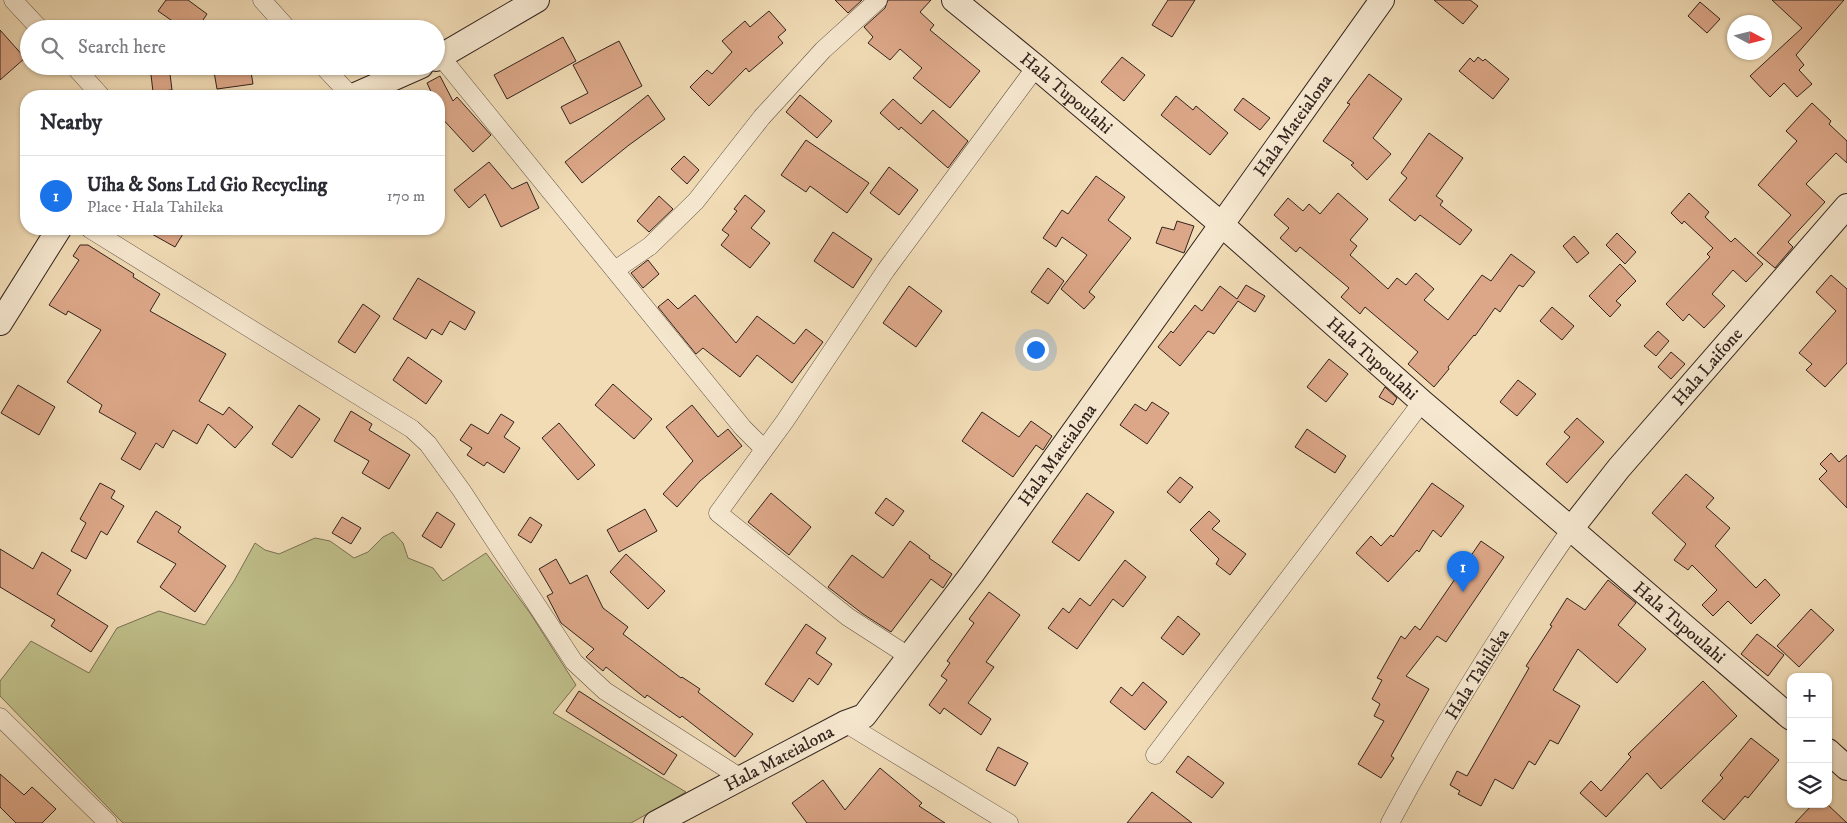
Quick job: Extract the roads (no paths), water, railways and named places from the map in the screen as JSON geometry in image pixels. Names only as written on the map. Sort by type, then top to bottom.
[{"type":"street","points":[[13,0],[32,20]]},
{"type":"street","points":[[262,0],[280,20]]},
{"type":"street","points":[[445,54],[537,0]]},
{"type":"street","points":[[615,270],[650,246],[696,201],[762,117],[823,50],[878,0]]},
{"type":"street","name":"Hala Tupoulahi","points":[[954,0],[1221,224],[1422,402],[1572,528],[1787,715]]},
{"type":"street","name":"Hala Mateialona","points":[[656,823],[845,723],[864,716],[978,565],[1382,0]]},
{"type":"street","points":[[910,657],[848,617],[718,513],[785,421],[886,270],[1036,67]]},
{"type":"street","points":[[82,75],[96,90]]},
{"type":"street","points":[[332,75],[346,90]]},
{"type":"street","points":[[366,90],[401,75]]},
{"type":"street","points":[[445,75],[615,270],[743,428],[764,449]]},
{"type":"street","name":"Hala Laifone","points":[[1572,528],[1619,468],[1847,206]]},
{"type":"street","points":[[0,323],[55,235]]},
{"type":"street","points":[[100,235],[412,429],[428,444],[462,491],[574,662],[605,691],[741,778]]},
{"type":"street","points":[[1154,755],[1422,402]]},
{"type":"street","name":"Hala Tahileka","points":[[1390,823],[1421,764],[1485,661],[1572,528]]},
{"type":"street","points":[[0,717],[108,823]]},
{"type":"street","points":[[845,723],[1009,823]]},
{"type":"place","name":"Uiha & Sons Ltd Gio Recycling","points":[[1463,592]]}]
